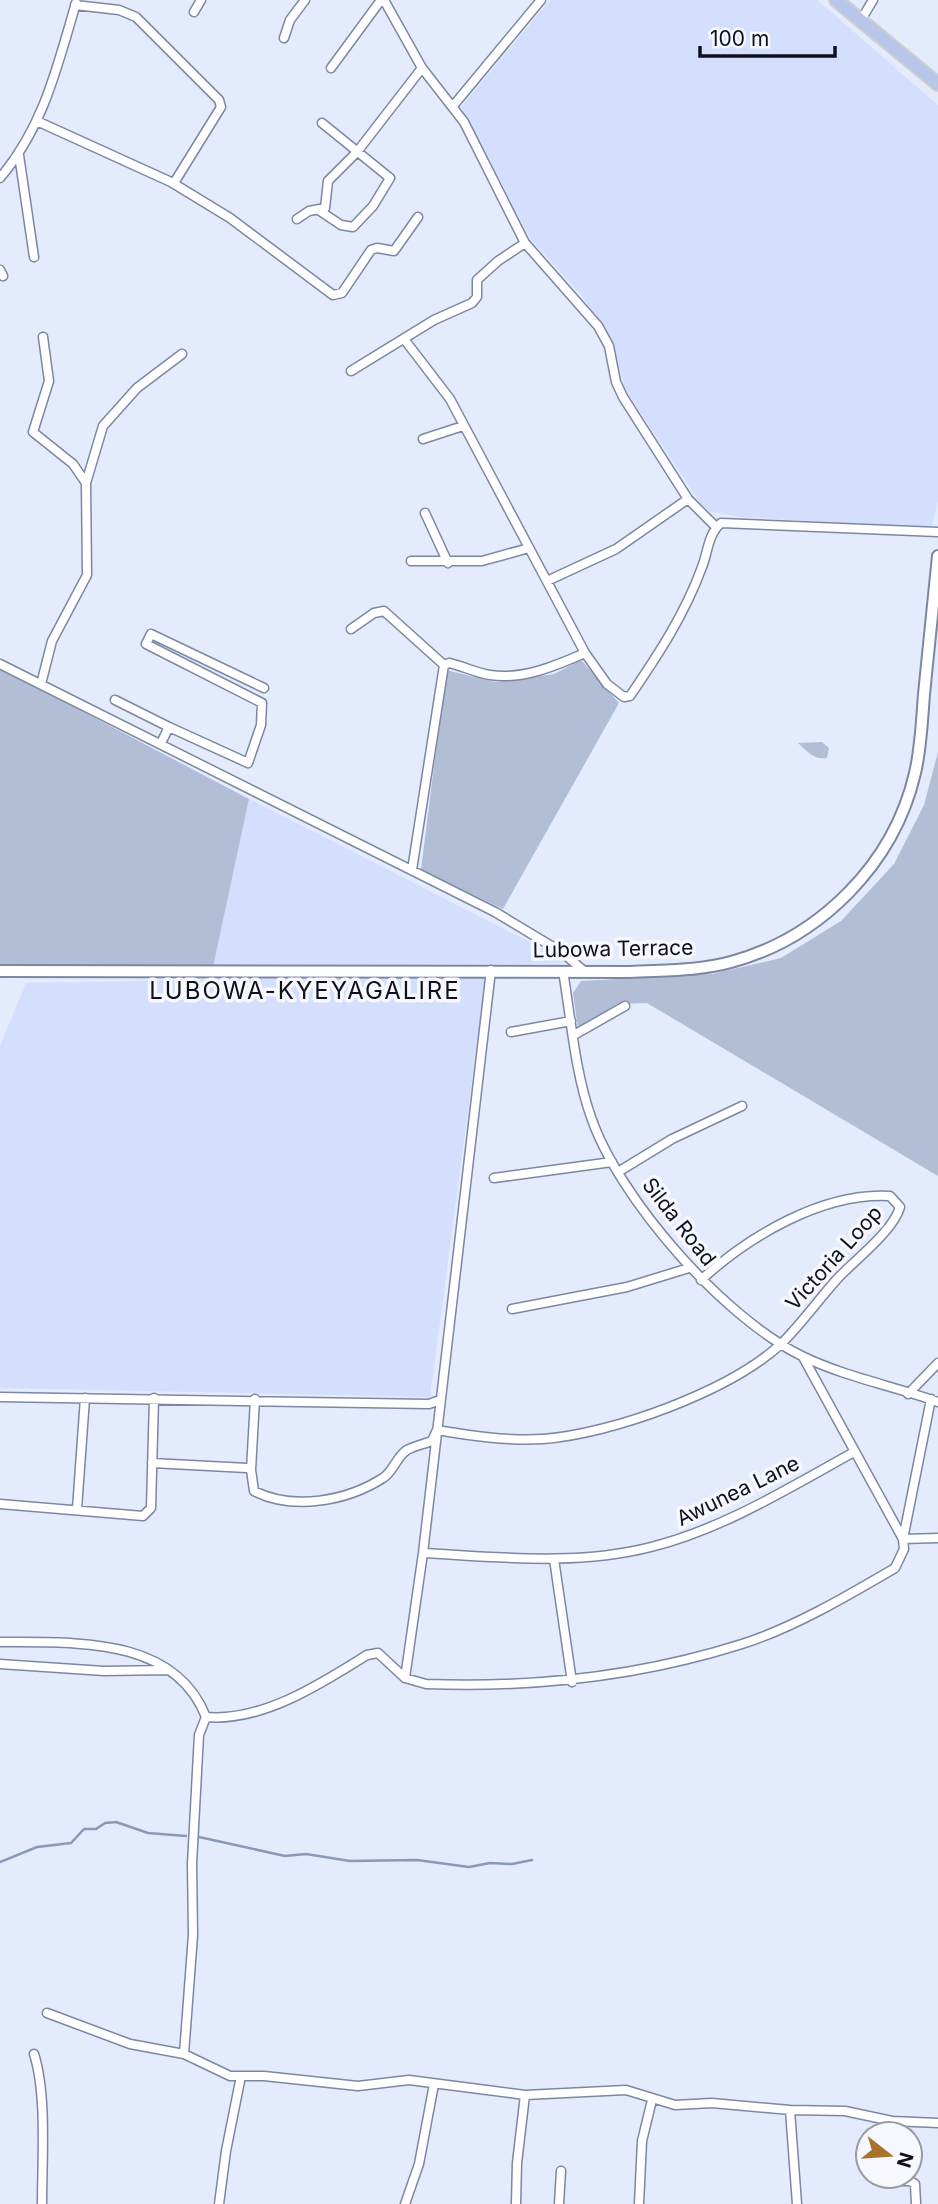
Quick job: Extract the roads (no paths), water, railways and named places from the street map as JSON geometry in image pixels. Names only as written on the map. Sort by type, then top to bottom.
[{"type":"main road","points":[[836,0],[938,84]]},
{"type":"street","points":[[194,12],[201,0]]},
{"type":"street","points":[[284,38],[290,20],[305,0]]},
{"type":"street","points":[[331,68],[383,0],[422,68],[453,106],[526,243],[598,326],[608,345],[619,390],[688,499],[716,527]]},
{"type":"street","points":[[453,106],[541,0]]},
{"type":"street","points":[[860,20],[873,0]]},
{"type":"street","points":[[0,178],[19,155],[39,122],[53,86],[76,3],[119,10],[136,17],[219,100],[220,107],[174,183]]},
{"type":"street","points":[[320,211],[328,203],[328,181],[357,152],[422,68]]},
{"type":"street","points":[[39,122],[174,183],[230,218],[338,296],[371,250],[377,248],[394,251],[418,217]]},
{"type":"street","points":[[297,219],[309,211],[320,211],[341,225],[353,227],[366,215],[390,181],[389,175],[322,123]]},
{"type":"street","points":[[19,155],[34,257]]},
{"type":"street","points":[[351,371],[434,320],[472,303],[477,297],[477,280],[498,261],[526,243]]},
{"type":"street","points":[[43,337],[49,381],[33,432],[73,464],[86,483]]},
{"type":"street","points":[[404,339],[450,399],[584,653],[607,684],[620,695],[630,696],[664,646],[688,601],[716,527],[728,522],[938,532]]},
{"type":"street","points":[[41,684],[52,641],[87,575],[86,483],[98,441],[110,418],[137,388],[182,354]]},
{"type":"street","points":[[423,439],[463,426]]},
{"type":"street","points":[[547,581],[616,548],[688,499]]},
{"type":"street","points":[[425,513],[448,563]]},
{"type":"street","points":[[411,561],[482,561],[529,548]]},
{"type":"street","name":"Lubowa Terrace","points":[[0,971],[684,969],[729,962],[773,948],[816,922],[843,900],[885,847],[905,808],[919,755],[938,556]]},
{"type":"street","points":[[351,629],[374,613],[384,611],[444,665]]},
{"type":"street","points":[[115,699],[248,763],[261,725],[262,703],[146,645],[152,634],[264,688]]},
{"type":"street","points":[[444,665],[449,663],[509,677],[529,673],[584,653]]},
{"type":"street","points":[[0,664],[517,925],[563,953],[584,971]]},
{"type":"street","points":[[412,870],[444,665]]},
{"type":"street","points":[[161,743],[169,727]]},
{"type":"street","points":[[405,1678],[423,1553],[491,970]]},
{"type":"street","name":"Silda Road","points":[[563,971],[585,1099],[598,1136],[618,1172],[689,1268],[781,1344],[803,1357],[934,1401]]},
{"type":"street","points":[[574,1035],[625,1006]]},
{"type":"street","points":[[511,1032],[571,1021]]},
{"type":"street","points":[[618,1172],[672,1139],[742,1106]]},
{"type":"street","points":[[494,1178],[612,1162]]},
{"type":"street","name":"Victoria Loop","points":[[701,1280],[731,1254],[807,1212],[851,1199],[879,1196],[896,1201],[900,1207],[897,1219],[860,1254],[781,1344]]},
{"type":"street","points":[[512,1309],[627,1287],[689,1268]]},
{"type":"street","points":[[437,1430],[502,1440],[578,1435],[675,1405],[708,1390],[781,1344]]},
{"type":"street","points":[[803,1357],[903,1539]]},
{"type":"street","points":[[908,1394],[938,1363]]},
{"type":"street","points":[[0,1397],[255,1399],[429,1404],[440,1400]]},
{"type":"street","points":[[77,1509],[85,1398]]},
{"type":"street","points":[[0,1504],[143,1516],[148,1514],[151,1508],[154,1398]]},
{"type":"street","points":[[255,1399],[251,1471],[254,1491],[264,1496],[323,1503],[339,1499],[385,1477],[405,1451],[432,1441],[437,1430]]},
{"type":"street","points":[[206,1717],[230,1718],[269,1706],[303,1692],[367,1655],[384,1656],[405,1678],[437,1684],[572,1682],[674,1662],[744,1644],[895,1568],[904,1549],[903,1539],[934,1401]]},
{"type":"street","name":"Awunea Lane","points":[[423,1553],[554,1559],[624,1553],[701,1532],[854,1452]]},
{"type":"street","points":[[152,1463],[251,1471]]},
{"type":"street","points":[[903,1539],[938,1538]]},
{"type":"street","points":[[554,1559],[572,1682]]},
{"type":"street","points":[[0,1642],[119,1648],[145,1655],[169,1670],[197,1696],[206,1717],[199,1735],[192,1864],[193,1935],[184,2054]]},
{"type":"street","points":[[0,1664],[104,1671],[169,1670]]},
{"type":"street","points":[[47,2012],[130,2044],[184,2054],[230,2076],[358,2086],[409,2080],[525,2095],[626,2090],[652,2100],[676,2105],[712,2103],[790,2110],[845,2111],[892,2121],[938,2123]]},
{"type":"street","points":[[34,2054],[41,2129],[42,2204]]},
{"type":"street","points":[[219,2204],[226,2151],[242,2076]]},
{"type":"street","points":[[405,2204],[419,2164],[434,2084]]},
{"type":"street","points":[[516,2204],[517,2163],[525,2095]]},
{"type":"street","points":[[639,2204],[642,2141],[652,2100]]},
{"type":"street","points":[[790,2110],[797,2204]]},
{"type":"street","points":[[559,2204],[561,2171]]},
{"type":"waterway","points":[[0,1862],[37,1847],[71,1843],[84,1829],[96,1829],[105,1823],[116,1822],[148,1833],[186,1836]]},
{"type":"waterway","points":[[199,1837],[285,1856],[306,1854],[350,1861],[417,1860],[469,1867],[532,1860]]},
{"type":"district","name":"LUBOWA-KYEYAGALIRE","points":[[305,991]]}]
